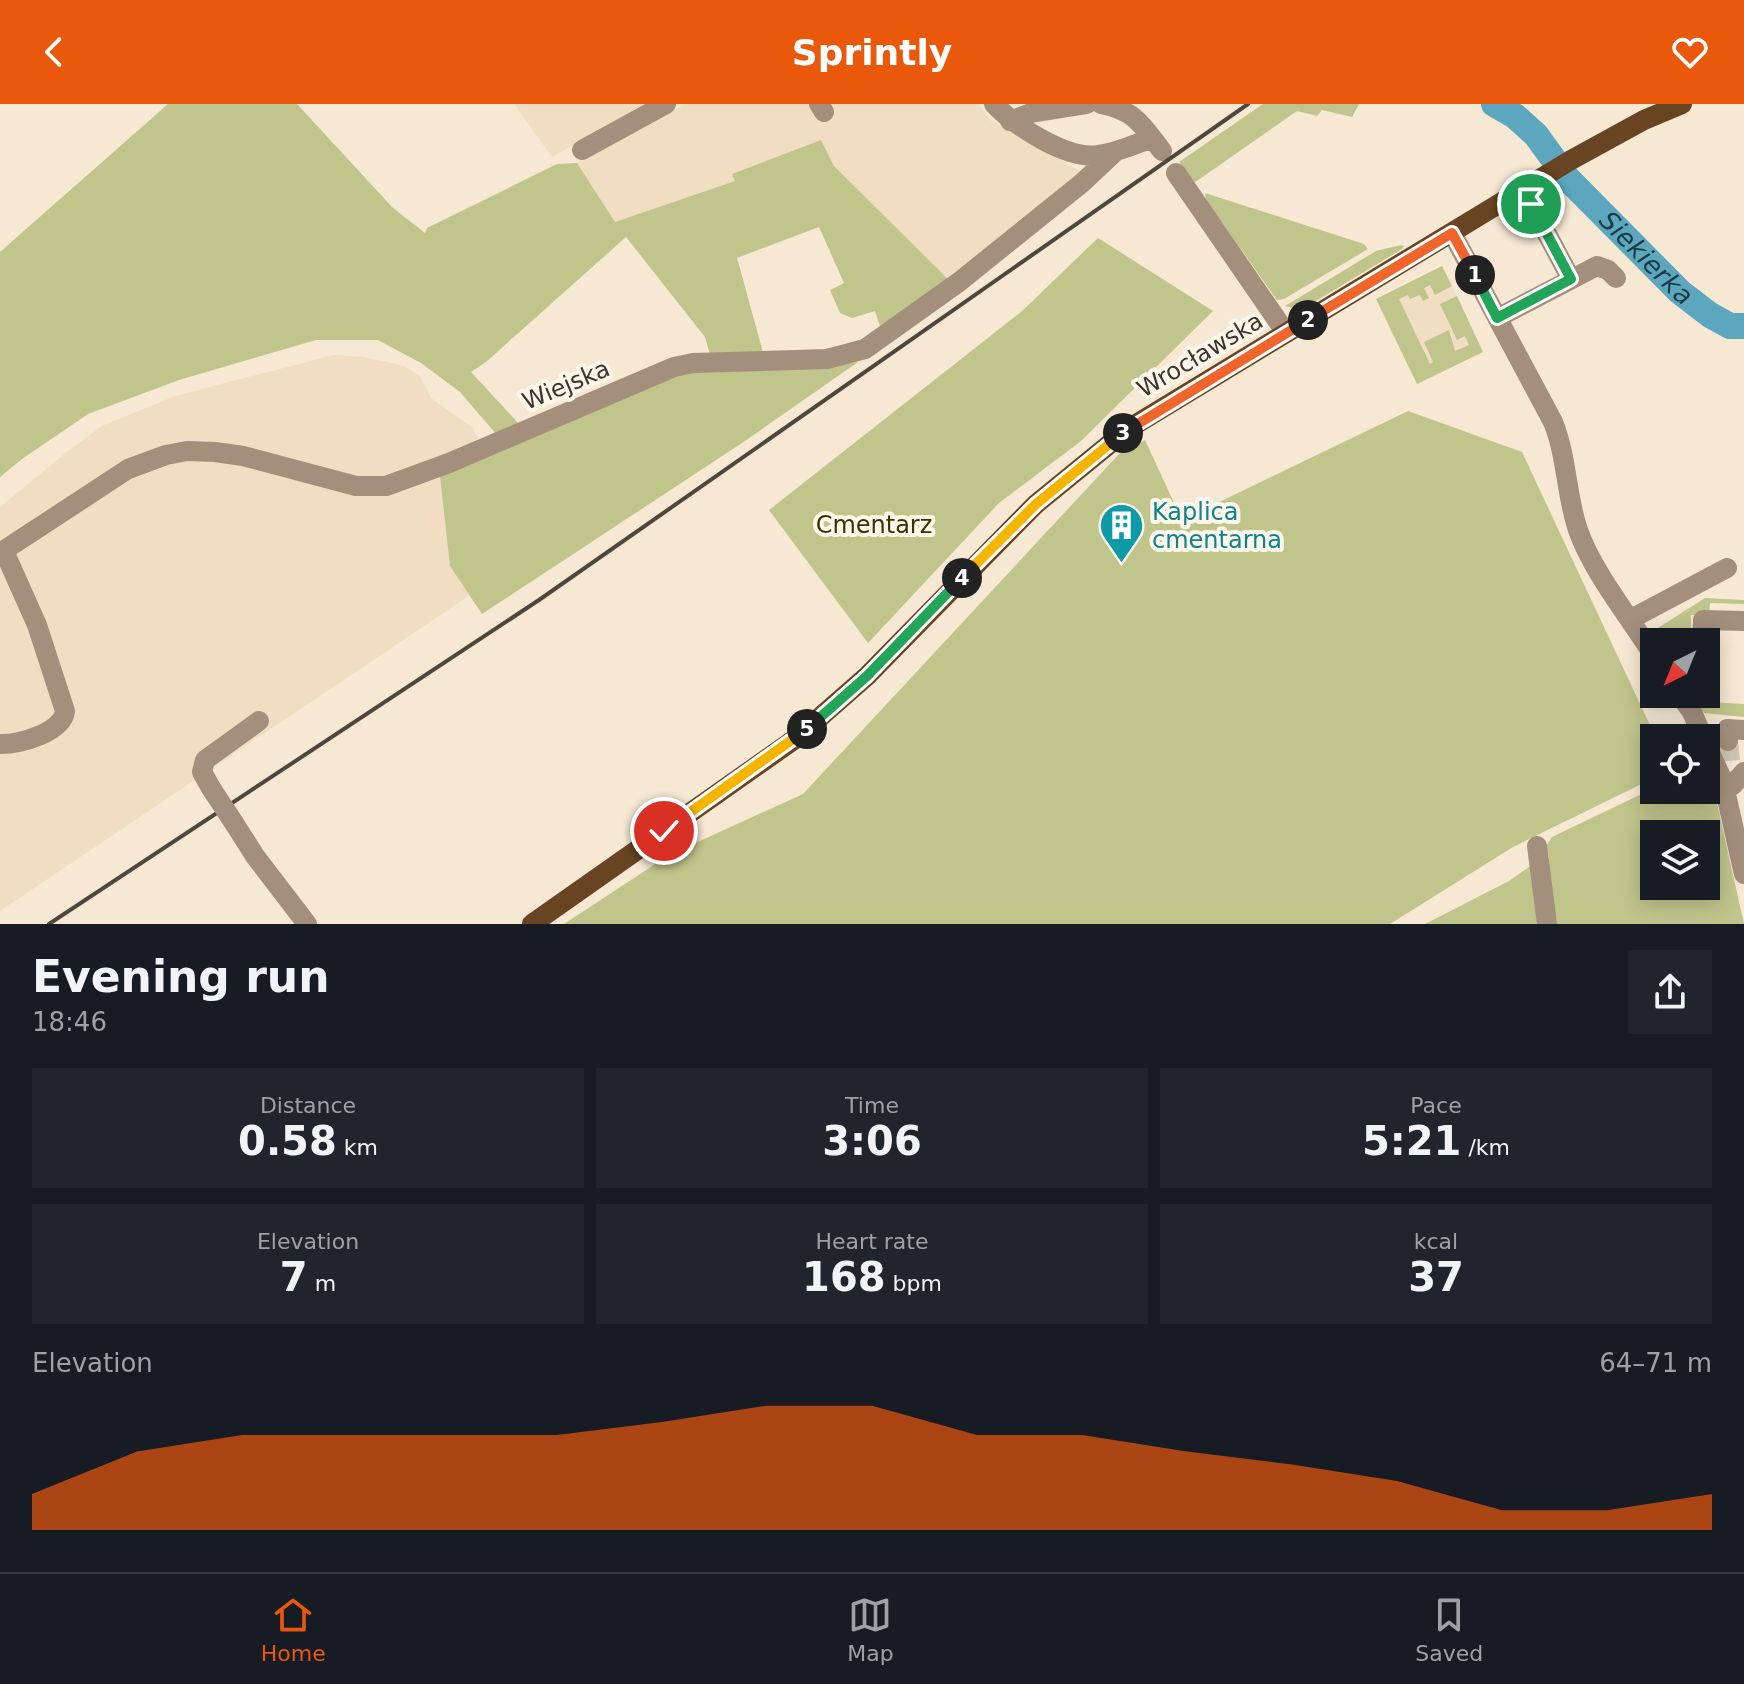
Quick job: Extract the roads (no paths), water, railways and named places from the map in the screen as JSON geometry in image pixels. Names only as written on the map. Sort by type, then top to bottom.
[{"type":"main road","name":"Wrocławska","points":[[532,924],[795,739],[832,709],[1001,538],[1073,472],[1128,429],[1571,160],[1672,106]]},
{"type":"street","points":[[582,150],[666,104]]},
{"type":"street","points":[[994,104],[1010,121],[1076,154],[1096,156],[1157,145],[1133,115],[1118,107],[1101,104]]},
{"type":"street","points":[[1010,121],[1031,113],[1087,104]]},
{"type":"street","name":"Wiejska","points":[[2,552],[128,469],[166,455],[187,451],[243,456],[369,488],[386,486],[674,367],[693,363],[827,359],[865,349],[959,282],[1082,183],[1116,151]]},
{"type":"street","points":[[1176,173],[1286,333]]},
{"type":"street","points":[[1523,189],[1571,279]]},
{"type":"street","points":[[1452,233],[1558,433],[1573,514],[1586,550],[1640,633]]},
{"type":"street","points":[[1497,318],[1597,266],[1608,270],[1616,278]]},
{"type":"street","points":[[0,744],[54,730],[63,721],[65,711],[37,625],[2,552]]},
{"type":"street","points":[[1631,619],[1727,568]]},
{"type":"street","points":[[1703,628],[1703,620],[1744,621]]},
{"type":"street","points":[[259,721],[205,760],[202,772],[255,856],[307,924]]},
{"type":"street","points":[[1720,761],[1737,782],[1744,874]]},
{"type":"street","points":[[1537,846],[1547,924]]},
{"type":"waterway","name":"Siekierka","points":[[1494,104],[1515,116],[1536,135],[1568,179],[1680,292],[1730,326],[1744,326]]},
{"type":"tunnel","points":[[1728,741],[1731,772]]},
{"type":"railway","points":[[49,924],[539,600],[1248,104]]},
{"type":"place","name":"Kaplica cmentarna","points":[[1121,565]]},
{"type":"park label","name":"Cmentarz","points":[[874,525]]}]
